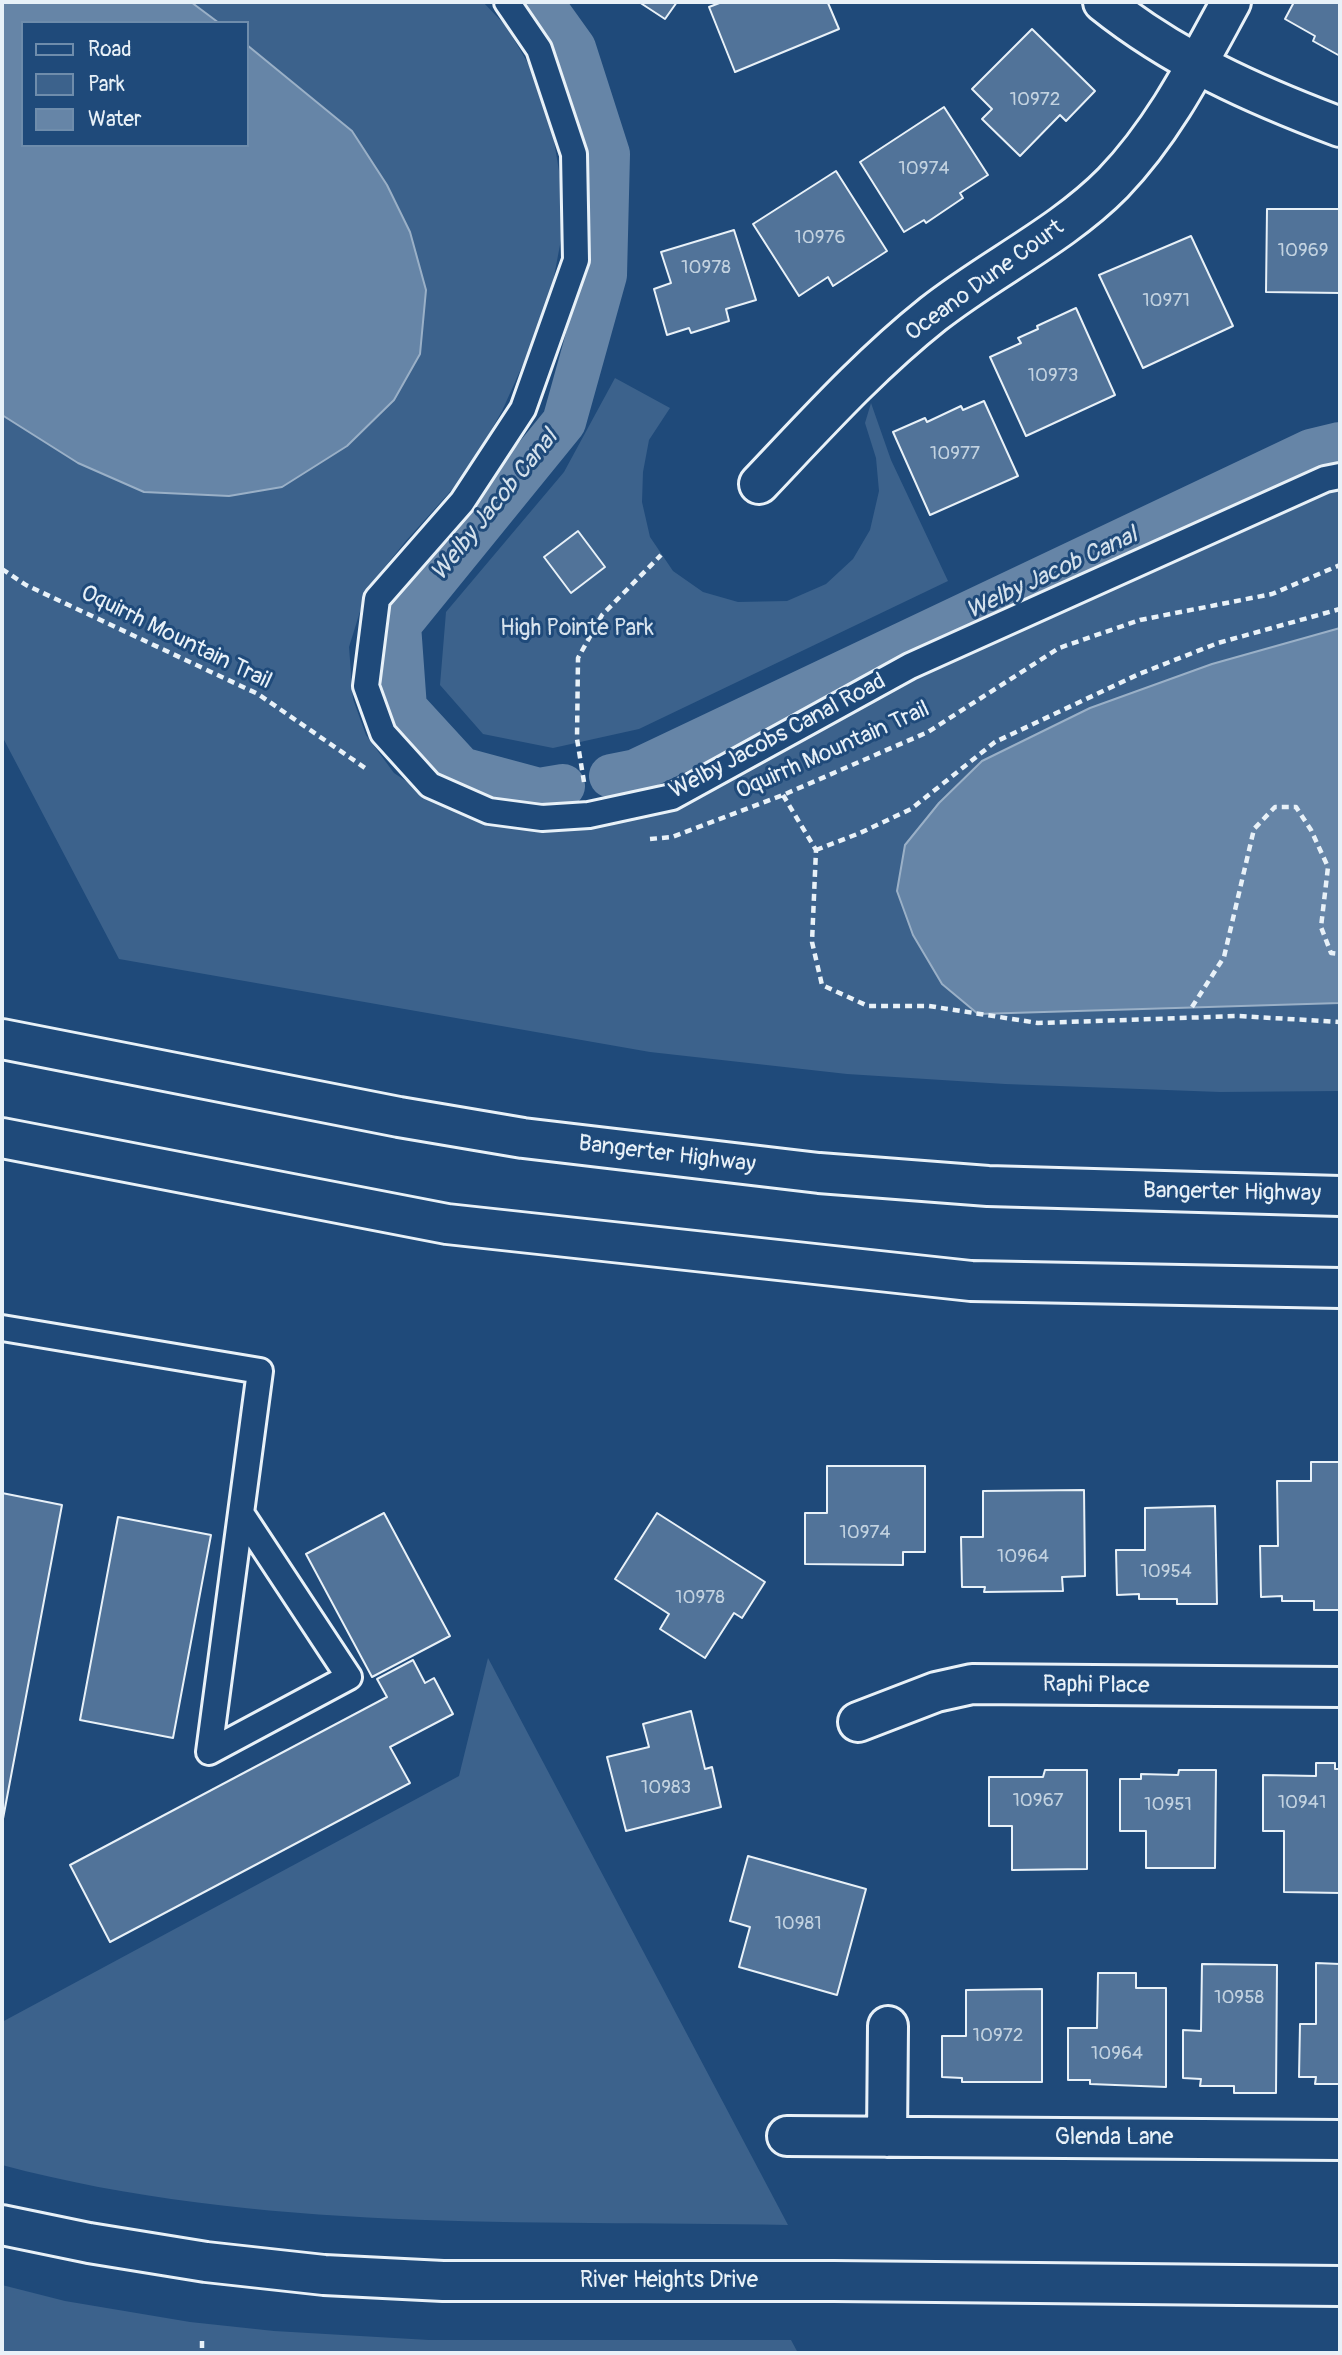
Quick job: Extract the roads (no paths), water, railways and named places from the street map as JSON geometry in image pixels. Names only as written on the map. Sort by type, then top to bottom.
[{"type":"main road","points":[[1103,2],[1196,66],[1280,104],[1340,127]]},
{"type":"main road","name":"Oceano Dune Court","points":[[759,484],[853,385],[931,316],[1060,225],[1111,185],[1156,131],[1179,98],[1231,2]]},
{"type":"main road","name":"Bangerter Highway","points":[[2,1039],[399,1117],[523,1138],[792,1170],[988,1186],[1340,1196]]},
{"type":"main road","points":[[2,1138],[447,1224],[971,1281],[1340,1288]]},
{"type":"main road","name":"Raphi Place","points":[[858,1722],[936,1692],[981,1683],[1149,1687],[1340,1687]]},
{"type":"main road","points":[[887,2137],[888,2026]]},
{"type":"main road","name":"Glenda Lane","points":[[787,2136],[1340,2140]]},
{"type":"main road","name":"River Heights Drive","points":[[2,2225],[89,2244],[206,2262],[324,2275],[443,2281],[834,2281],[1340,2286]]},
{"type":"lane","name":"Welby Jacobs Canal Road","points":[[507,2],[539,49],[574,154],[576,260],[523,410],[462,502],[377,599],[366,686],[383,733],[430,785],[489,811],[542,818],[589,815],[672,797],[910,666],[1325,479],[1340,476]]},
{"type":"lane","points":[[2,1328],[260,1371],[208,1752],[349,1677],[241,1513]]},
{"type":"water","points":[[2,2],[191,2],[216,21],[21,21],[21,147],[248,147],[248,46],[352,131],[387,185],[410,232],[426,290],[420,354],[394,400],[347,446],[282,487],[229,496],[144,492],[78,463],[2,415]]},
{"type":"water","points":[[1340,628],[1340,1003],[978,1014],[942,984],[913,935],[897,891],[905,845],[939,803],[982,761],[1090,708],[1212,664]]},
{"type":"waterway","name":"Welby Jacob Canal","points":[[541,2],[574,48],[608,154],[605,275],[564,422],[399,625],[405,708],[461,769],[539,790],[563,786]]},
{"type":"waterway","name":"Welby Jacob Canal","points":[[611,776],[636,771],[1311,451],[1340,444]]},
{"type":"park label","name":"High Pointe Park","points":[[577,629]]}]
